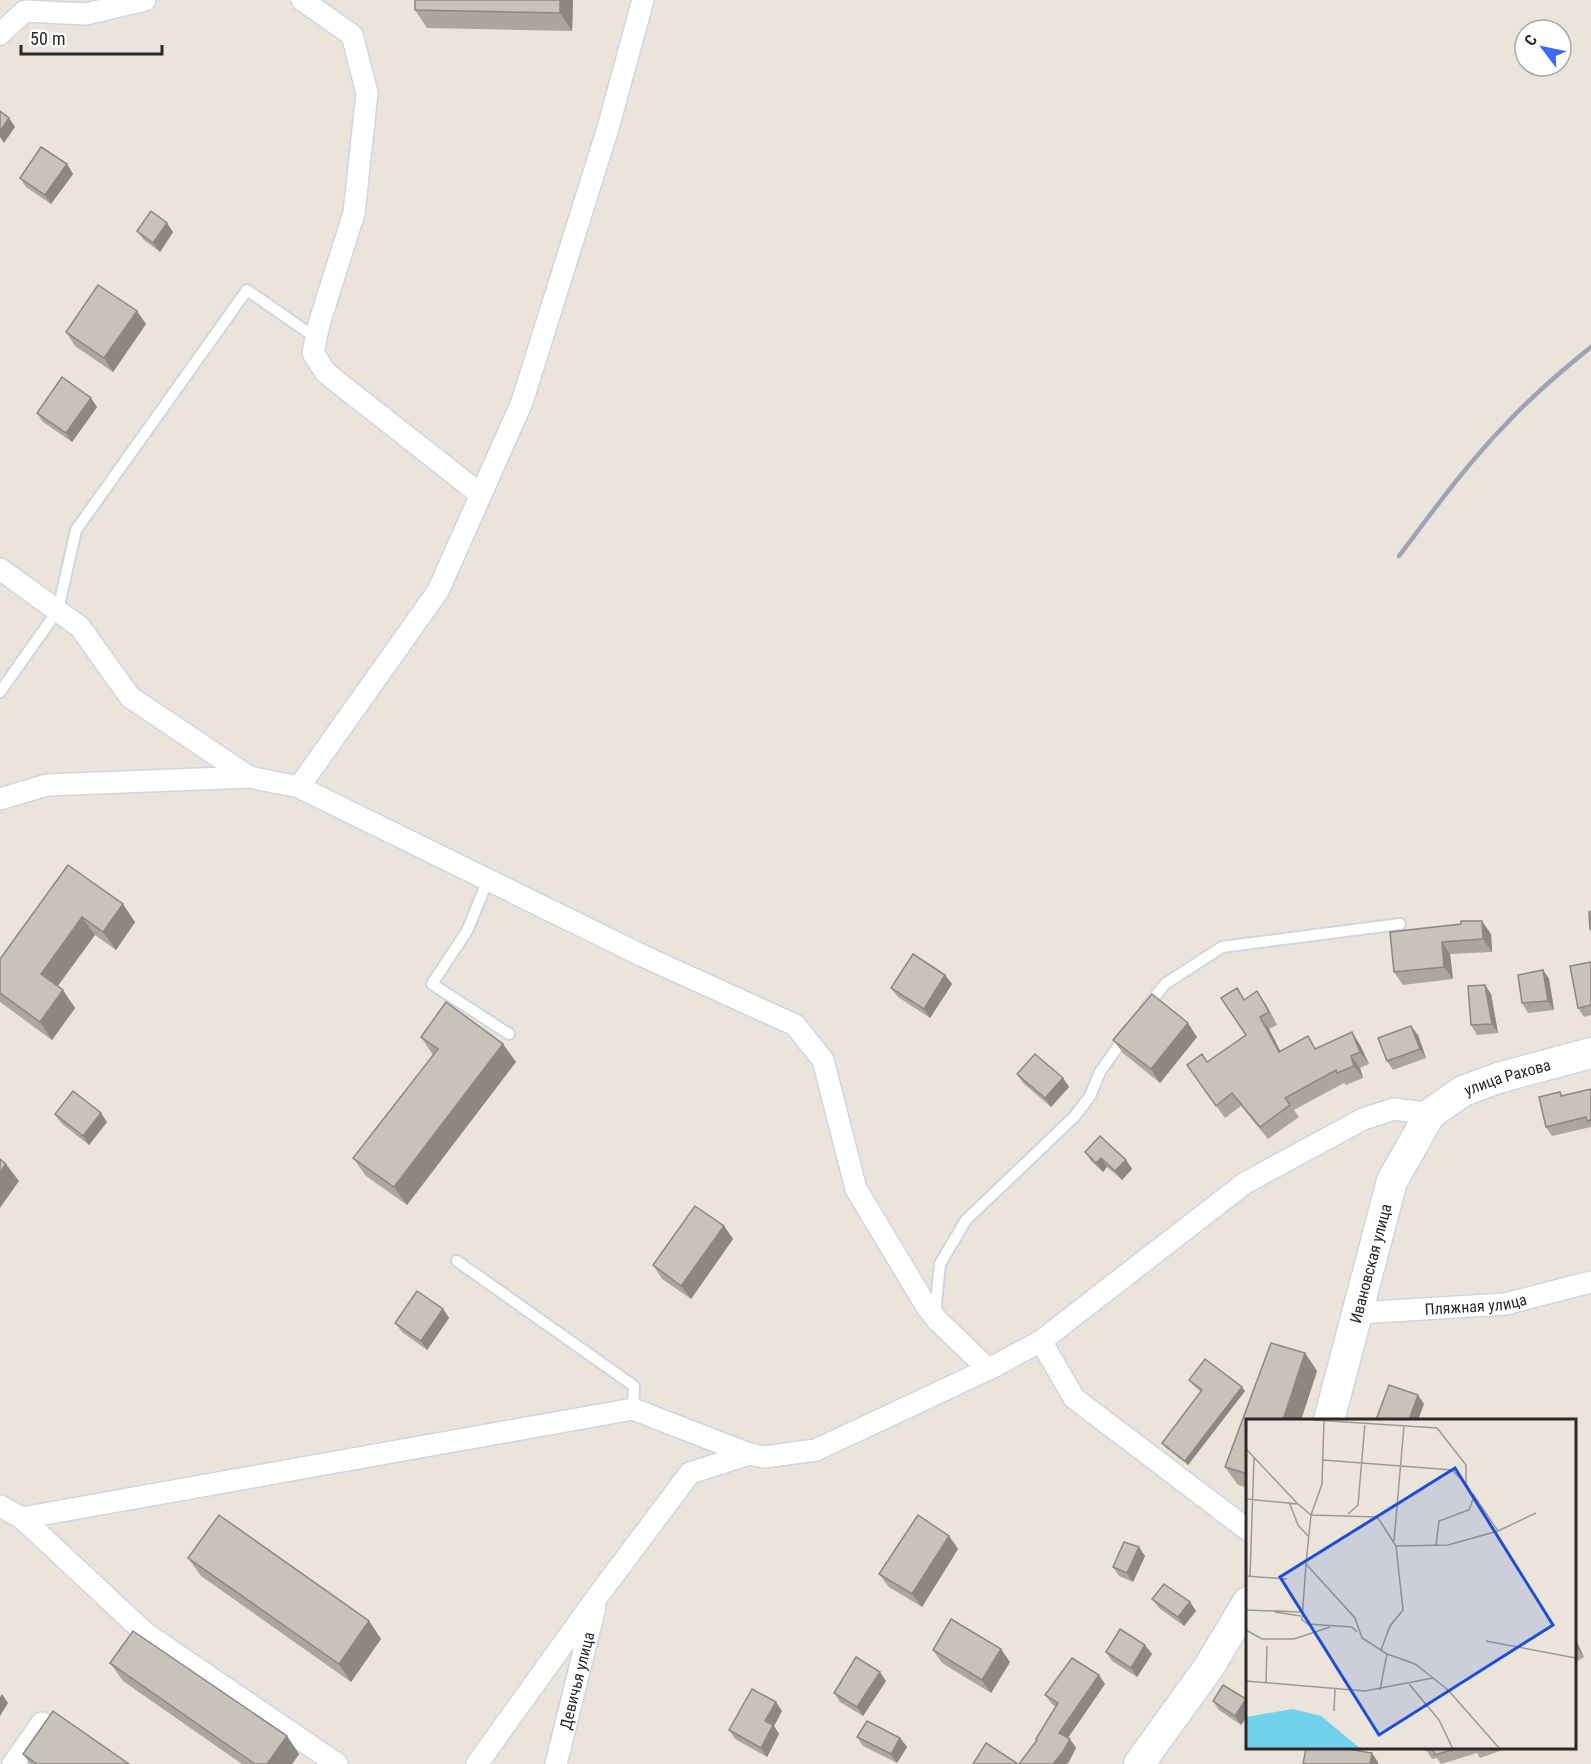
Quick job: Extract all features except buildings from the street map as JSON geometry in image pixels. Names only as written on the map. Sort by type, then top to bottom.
[{"type":"main road","name":"улица Рахова","points":[[1430,1114],[1463,1091],[1498,1078],[1591,1053]]},
{"type":"main road","name":"Ивановская улица","points":[[1329,1419],[1392,1181],[1430,1114]]},
{"type":"main road","points":[[1139,1764],[1209,1667],[1246,1605]]},
{"type":"street","points":[[0,34],[25,11],[86,14],[145,0]]},
{"type":"street","points":[[302,0],[352,35],[367,93],[354,213],[313,353],[326,373],[480,494]]},
{"type":"street","points":[[299,788],[438,591],[522,402],[608,128],[644,0]]},
{"type":"street","points":[[0,568],[80,627],[130,697],[249,777]]},
{"type":"street","points":[[0,799],[47,785],[249,777],[299,788],[643,956],[795,1025],[823,1060],[856,1189],[927,1307],[988,1369]]},
{"type":"street","points":[[22,1518],[633,1409],[749,1454],[764,1457],[816,1450],[988,1369],[1041,1341],[1245,1183],[1363,1119],[1394,1109],[1430,1114]]},
{"type":"street","name":"Пляжная улица","points":[[1358,1312],[1504,1304],[1591,1282]]},
{"type":"street","points":[[1041,1341],[1074,1398],[1246,1528]]},
{"type":"street","points":[[477,1764],[597,1597],[690,1473],[749,1454]]},
{"type":"street","points":[[0,1506],[22,1518],[145,1633],[337,1764]]},
{"type":"street","name":"Девичья улица","points":[[555,1764],[597,1597]]},
{"type":"street","points":[[14,1764],[42,1722]]},
{"type":"lane","points":[[0,692],[58,610],[76,530],[247,290],[316,338]]},
{"type":"lane","points":[[488,880],[467,931],[432,984],[509,1034]]},
{"type":"lane","points":[[938,1320],[936,1302],[940,1264],[966,1220],[1075,1116],[1090,1096],[1109,1058],[1164,984],[1222,947],[1400,924]]},
{"type":"lane","points":[[457,1261],[634,1386],[633,1409]]},
{"type":"railway","points":[[1399,556],[1450,488],[1491,440],[1536,394],[1591,347]]}]
